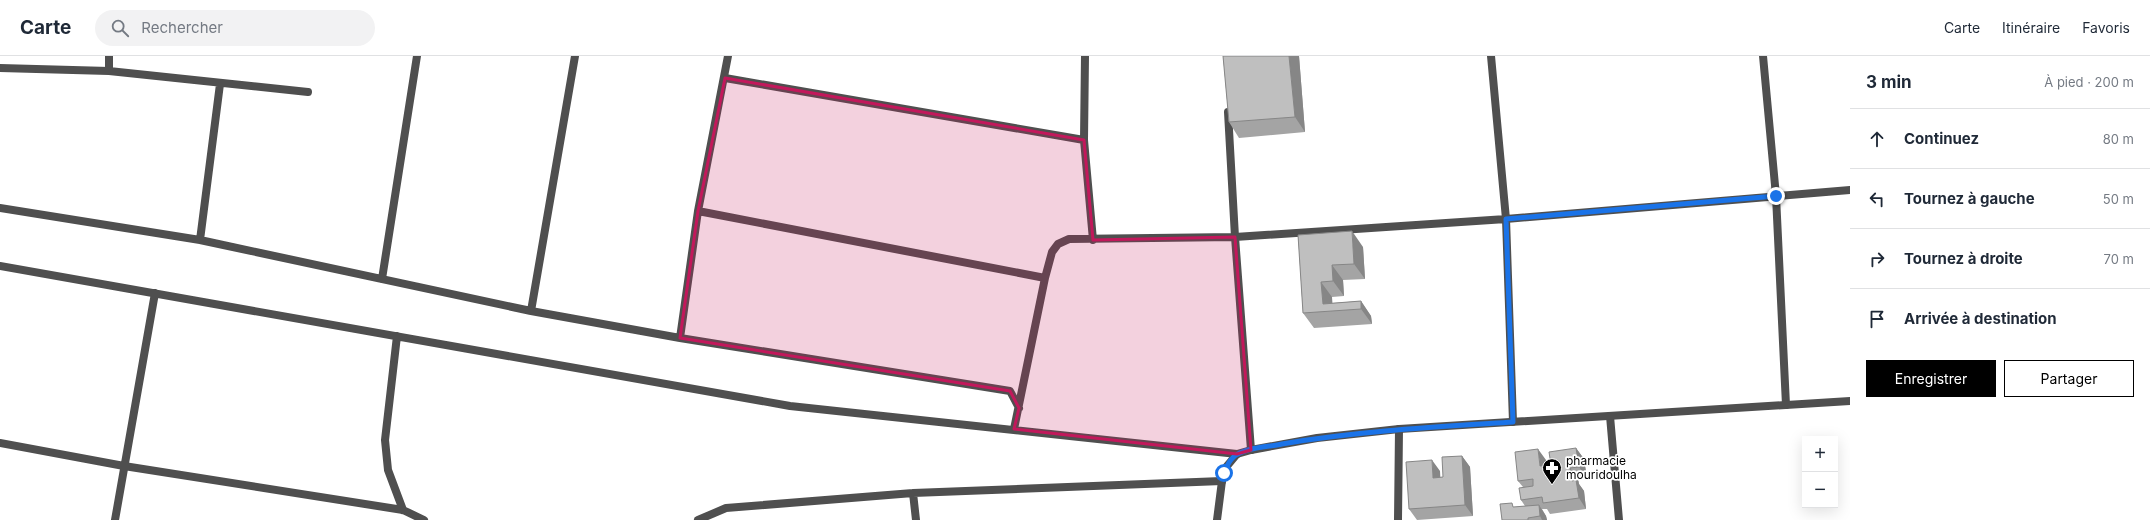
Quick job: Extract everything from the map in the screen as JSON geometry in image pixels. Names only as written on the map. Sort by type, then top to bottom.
[{"type":"street","points":[[109,56],[109,72]]},
{"type":"street","points":[[382,279],[417,56]]},
{"type":"street","points":[[531,311],[575,56]]},
{"type":"street","points":[[680,338],[698,211],[725,78],[728,56]]},
{"type":"street","points":[[1085,56],[1084,140],[1093,240]]},
{"type":"street","points":[[1491,56],[1506,219],[1513,422]]},
{"type":"street","points":[[1764,56],[1776,196],[1786,405]]},
{"type":"street","points":[[0,68],[109,72],[308,92]]},
{"type":"street","points":[[725,78],[1084,140]]},
{"type":"street","points":[[200,240],[220,84]]},
{"type":"street","points":[[1228,103],[1235,237],[1251,450]]},
{"type":"street","points":[[1014,429],[1045,278],[1052,252],[1058,244],[1069,239],[1093,240],[1235,237],[1506,219],[1850,190]]},
{"type":"street","points":[[0,208],[200,240],[531,311],[680,338],[1010,392],[1018,408]]},
{"type":"street","points":[[698,211],[1045,278]]},
{"type":"street","points":[[0,266],[790,406],[1237,454],[1317,438],[1399,429],[1850,401]]},
{"type":"street","points":[[115,520],[155,293]]},
{"type":"street","points":[[397,336],[385,440],[388,470],[403,510]]},
{"type":"street","points":[[1610,416],[1619,520]]},
{"type":"street","points":[[1398,520],[1399,429]]},
{"type":"street","points":[[0,443],[124,466],[403,510],[424,520]]},
{"type":"street","points":[[1218,520],[1222,482],[1227,466],[1237,454]]},
{"type":"street","points":[[698,520],[726,508],[913,493],[1222,482]]},
{"type":"street","points":[[913,493],[916,520]]},
{"type":"highlighted area","points":[[725,78],[1084,140],[1093,240],[1235,237],[1251,450],[1237,454],[1014,429],[1019,408],[1010,391],[680,338],[698,211]]},
{"type":"building","points":[[1223,56],[1289,56],[1295,117],[1229,122]]},
{"type":"building","points":[[1352,231],[1354,264],[1332,265],[1333,281],[1321,282],[1323,304],[1361,301],[1361,309],[1303,313],[1298,235]]},
{"type":"building","name":"pharmacie mouridoulha","points":[[1576,448],[1579,467],[1570,468],[1572,481],[1576,480],[1579,498],[1543,503],[1542,497],[1521,500],[1519,488],[1533,486],[1533,479],[1518,481],[1515,452],[1538,449],[1540,466],[1551,465],[1549,452]]},
{"type":"building","points":[[1462,456],[1465,505],[1409,509],[1406,462],[1432,460],[1433,478],[1443,477],[1442,457]]},
{"type":"building","points":[[1512,503],[1513,507],[1539,505],[1540,516],[1528,518],[1528,520],[1502,520],[1500,504]]},
{"type":"place","name":"pharmacie mouridoulha","points":[[1552,485]]},
{"type":"route","points":[[1224,473],[1227,466],[1237,454],[1317,438],[1399,429],[1513,422],[1506,219],[1776,196]]}]
